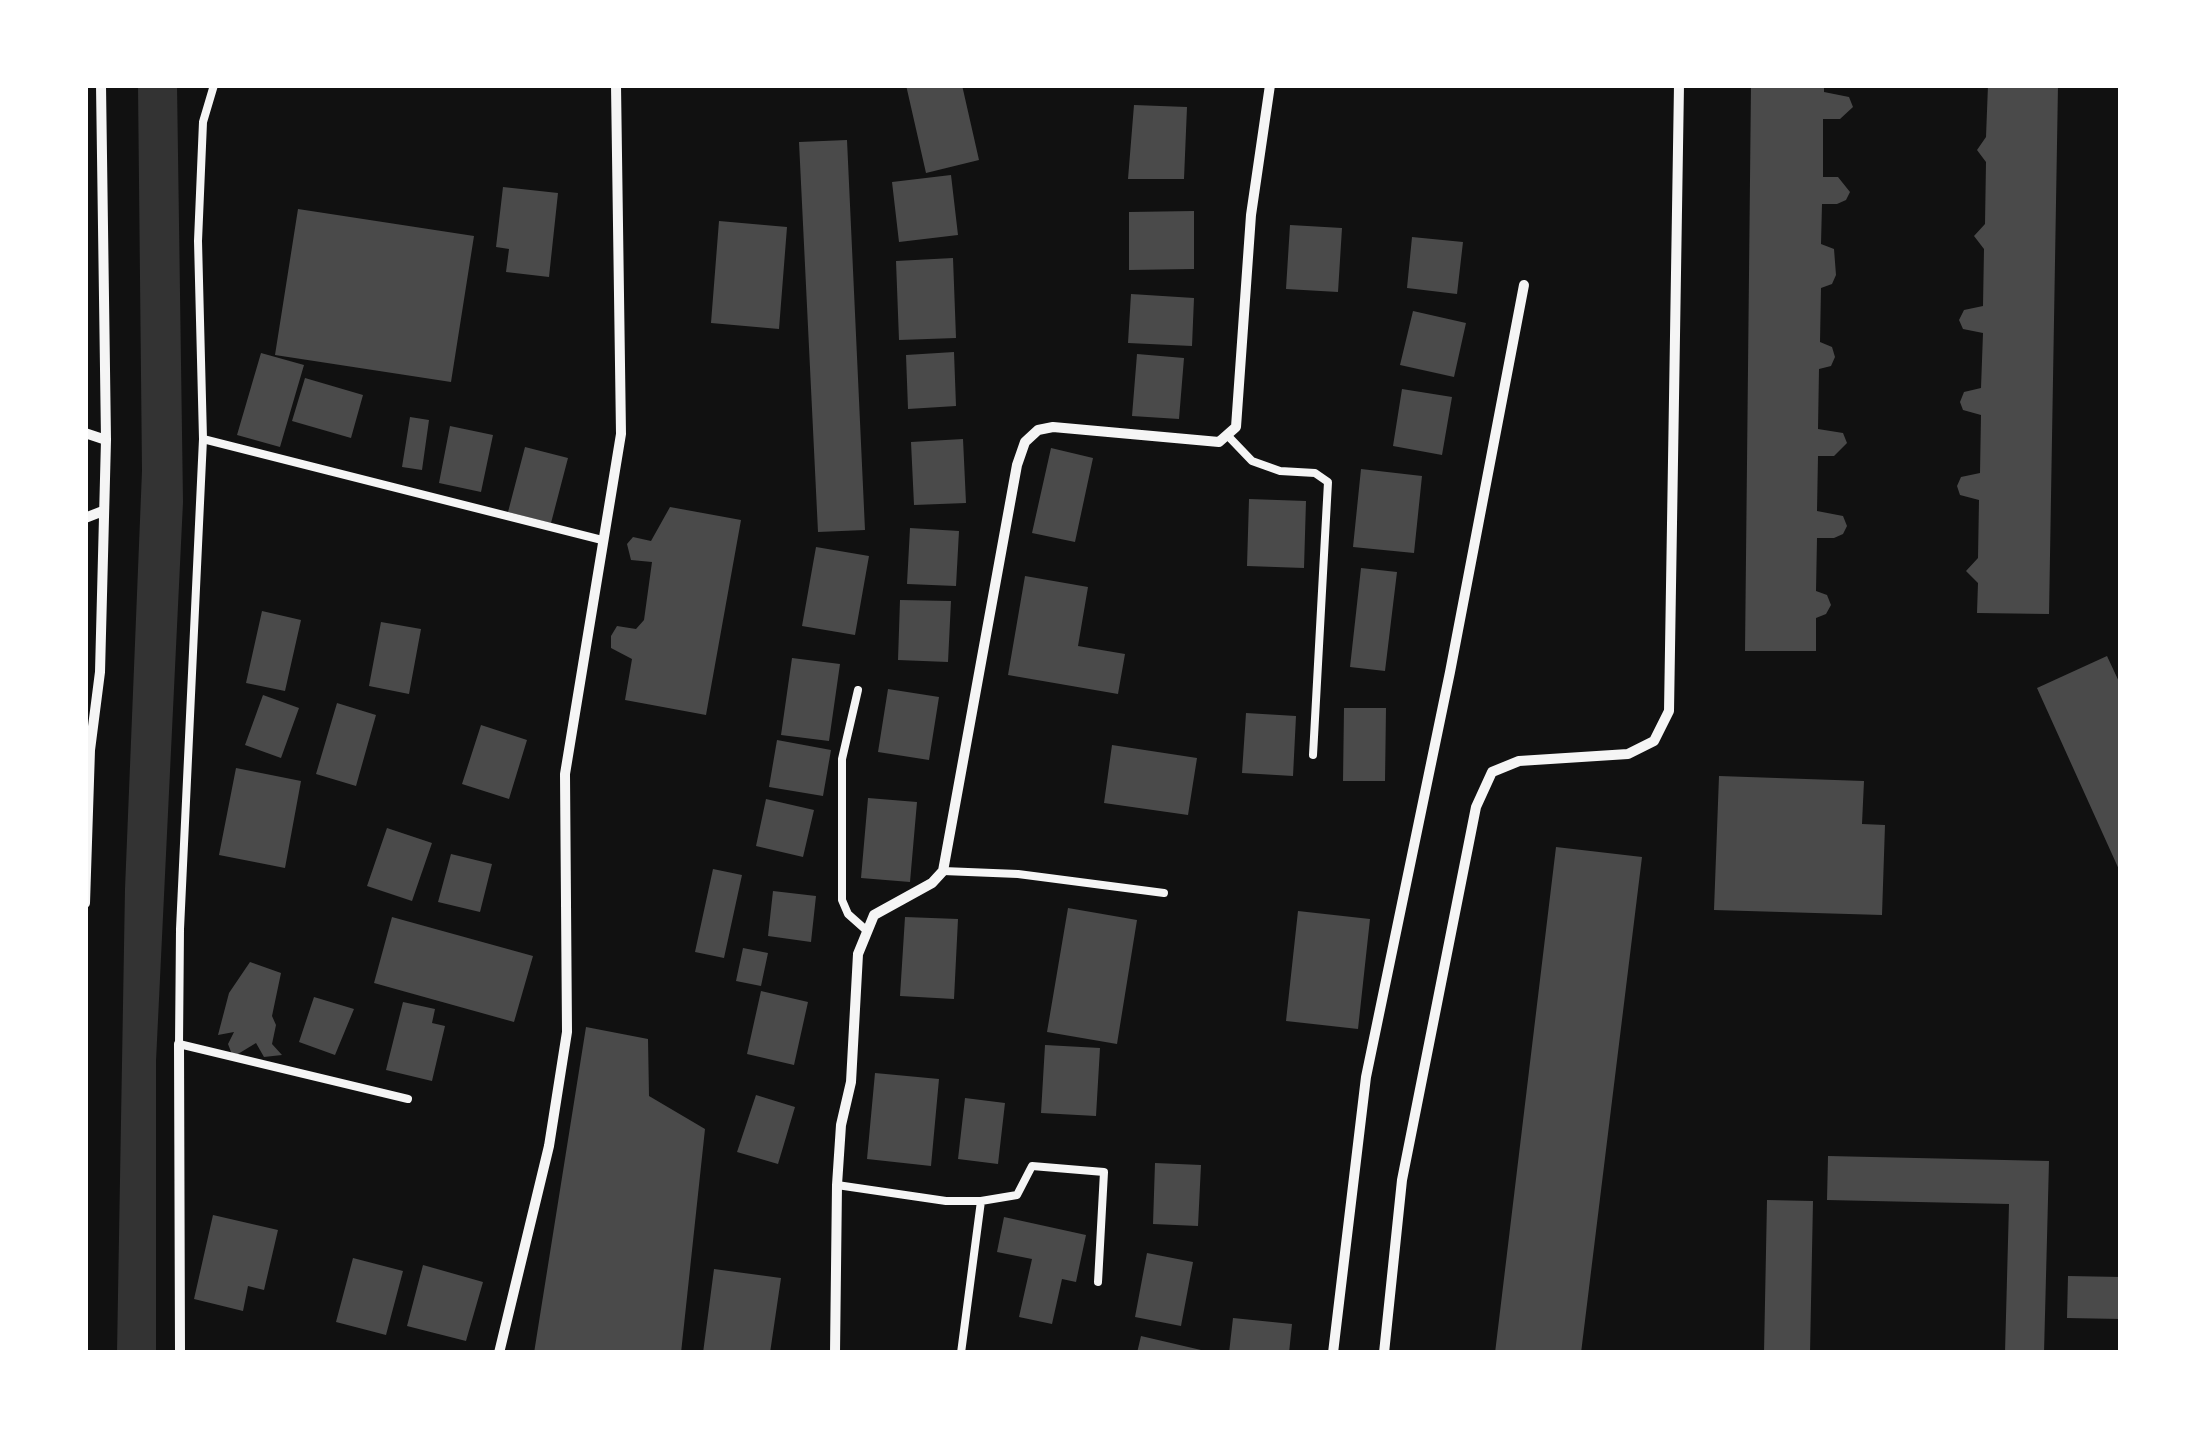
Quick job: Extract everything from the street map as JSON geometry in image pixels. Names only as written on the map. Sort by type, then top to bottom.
[{"type":"street","points":[[85,903],[90,750],[100,672],[106,440],[101,85]]},
{"type":"street","points":[[500,1353],[548,1146],[567,1032],[566,774],[621,434],[616,85]]},
{"type":"street","points":[[834,1353],[837,1185],[841,1125],[851,1082],[858,954],[874,915],[932,884],[943,871],[1025,442],[1038,430],[1053,426],[1219,442],[1236,427],[1251,215],[1270,85]]},
{"type":"street","points":[[1384,1353],[1402,1180],[1476,807],[1492,772],[1519,761],[1628,754],[1654,741],[1669,710],[1679,85]]},
{"type":"street","points":[[1333,1353],[1366,1077],[1450,672],[1524,285]]},
{"type":"street","points":[[85,433],[106,440]]},
{"type":"street","points":[[85,518],[103,510]]},
{"type":"street","points":[[179,1044],[180,1353]]},
{"type":"lane","points":[[214,85],[203,122],[198,242],[203,439],[180,929],[179,1044],[408,1098]]},
{"type":"lane","points":[[1229,437],[1252,461],[1280,471],[1315,473],[1328,482],[1312,756]]},
{"type":"lane","points":[[203,439],[602,540]]},
{"type":"lane","points":[[858,690],[842,759],[842,900],[848,914],[866,930]]},
{"type":"lane","points":[[943,871],[1018,874],[1164,894]]},
{"type":"lane","points":[[837,1185],[946,1201],[981,1201],[1017,1195],[1032,1166],[1104,1172],[1098,1282]]},
{"type":"lane","points":[[961,1353],[981,1201]]},
{"type":"shaded area","points":[[138,85],[177,85],[183,502],[156,1061],[156,1353],[117,1353],[125,889],[142,471]]},
{"type":"building","points":[[906,85],[962,85],[979,160],[926,173]]},
{"type":"building","points":[[1751,85],[1824,85],[1824,92],[1849,97],[1853,107],[1840,119],[1823,119],[1823,177],[1838,177],[1850,192],[1846,200],[1837,204],[1822,204],[1821,244],[1834,249],[1836,275],[1832,284],[1821,288],[1820,342],[1832,347],[1835,357],[1831,366],[1819,369],[1818,429],[1843,433],[1847,443],[1834,456],[1818,456],[1817,511],[1843,516],[1847,526],[1843,534],[1834,538],[1817,538],[1816,591],[1827,595],[1831,605],[1826,614],[1816,618],[1816,651],[1745,651]]},
{"type":"building","points":[[1988,85],[2058,85],[2049,614],[1977,613],[1978,583],[1966,571],[1978,558],[1979,500],[1960,495],[1957,486],[1961,477],[1980,473],[1981,415],[1963,410],[1960,402],[1964,392],[1981,388],[1983,333],[1963,329],[1959,320],[1964,310],[1983,306],[1984,249],[1974,236],[1985,224],[1986,162],[1977,150],[1986,137]]},
{"type":"building","points":[[1134,105],[1187,107],[1184,179],[1128,179]]},
{"type":"building","points":[[847,140],[865,530],[818,532],[799,142]]},
{"type":"building","points":[[951,175],[958,235],[899,242],[892,182]]},
{"type":"building","points":[[503,187],[558,193],[549,277],[506,272],[509,249],[496,247]]},
{"type":"building","points":[[298,209],[474,236],[451,382],[275,355]]},
{"type":"building","points":[[1194,211],[1194,269],[1129,270],[1129,212]]},
{"type":"building","points":[[719,221],[787,227],[779,329],[711,323]]},
{"type":"building","points":[[1290,225],[1342,228],[1338,292],[1286,289]]},
{"type":"building","points":[[1412,237],[1463,242],[1457,294],[1407,288]]},
{"type":"building","points":[[953,258],[956,338],[899,340],[896,261]]},
{"type":"building","points":[[1131,294],[1194,298],[1192,346],[1128,343]]},
{"type":"building","points":[[1413,311],[1466,323],[1454,377],[1400,365]]},
{"type":"building","points":[[954,352],[956,406],[908,409],[906,355]]},
{"type":"building","points":[[261,353],[304,365],[280,447],[237,435]]},
{"type":"building","points":[[1137,354],[1184,358],[1179,419],[1132,416]]},
{"type":"building","points":[[305,378],[363,395],[351,438],[292,421]]},
{"type":"building","points":[[1402,389],[1452,397],[1442,455],[1393,446]]},
{"type":"building","points":[[410,417],[429,420],[422,470],[402,467]]},
{"type":"building","points":[[450,426],[493,435],[481,492],[439,483]]},
{"type":"building","points":[[963,439],[966,503],[914,505],[911,442]]},
{"type":"building","points":[[525,447],[568,458],[551,523],[508,512]]},
{"type":"building","points":[[1051,448],[1093,458],[1075,542],[1032,533]]},
{"type":"building","points":[[1361,469],[1422,476],[1414,553],[1353,547]]},
{"type":"building","points":[[1249,499],[1306,501],[1304,568],[1247,566]]},
{"type":"building","points":[[670,507],[741,520],[706,715],[625,700],[632,659],[611,648],[611,636],[617,626],[636,629],[644,620],[652,562],[631,560],[627,544],[633,537],[651,541]]},
{"type":"building","points":[[910,528],[959,531],[956,586],[907,584]]},
{"type":"building","points":[[816,547],[869,556],[855,635],[802,626]]},
{"type":"building","points":[[1361,568],[1397,572],[1385,671],[1350,667]]},
{"type":"building","points":[[1025,576],[1088,587],[1078,646],[1125,654],[1118,694],[1008,675]]},
{"type":"building","points":[[900,600],[951,601],[948,662],[898,660]]},
{"type":"building","points":[[262,611],[301,620],[285,691],[246,683]]},
{"type":"building","points":[[381,622],[421,629],[409,694],[369,686]]},
{"type":"building","points":[[2107,656],[2121,686],[2121,874],[2037,688]]},
{"type":"building","points":[[792,658],[840,664],[829,741],[781,735]]},
{"type":"building","points":[[888,689],[939,697],[929,760],[878,752]]},
{"type":"building","points":[[263,695],[299,708],[281,758],[245,745]]},
{"type":"building","points":[[337,703],[376,715],[356,786],[316,774]]},
{"type":"building","points":[[1344,708],[1386,708],[1385,781],[1343,781]]},
{"type":"building","points":[[1246,713],[1296,716],[1293,776],[1242,773]]},
{"type":"building","points":[[481,725],[527,740],[509,799],[462,784]]},
{"type":"building","points":[[777,740],[831,750],[823,796],[769,787]]},
{"type":"building","points":[[1112,745],[1197,758],[1188,815],[1104,803]]},
{"type":"building","points":[[236,768],[301,781],[285,868],[219,855]]},
{"type":"building","points":[[1719,776],[1864,781],[1862,824],[1885,825],[1882,915],[1714,910]]},
{"type":"building","points":[[868,798],[917,802],[910,882],[861,878]]},
{"type":"building","points":[[766,799],[814,810],[803,857],[756,846]]},
{"type":"building","points":[[387,828],[432,843],[412,901],[367,886]]},
{"type":"building","points":[[1556,847],[1642,857],[1581,1353],[1495,1353]]},
{"type":"building","points":[[451,854],[492,864],[480,912],[438,902]]},
{"type":"building","points":[[713,869],[742,875],[724,958],[695,952]]},
{"type":"building","points":[[773,891],[816,896],[811,942],[768,936]]},
{"type":"building","points":[[1068,908],[1137,920],[1117,1044],[1047,1032]]},
{"type":"building","points":[[1298,911],[1370,919],[1358,1029],[1286,1021]]},
{"type":"building","points":[[392,917],[533,956],[514,1022],[374,983]]},
{"type":"building","points":[[905,917],[958,919],[954,999],[900,996]]},
{"type":"building","points":[[743,948],[768,953],[761,986],[736,981]]},
{"type":"building","points":[[250,962],[281,973],[272,1016],[276,1025],[272,1044],[282,1055],[264,1057],[256,1043],[233,1057],[228,1044],[234,1032],[218,1035],[229,993]]},
{"type":"building","points":[[761,991],[808,1002],[794,1065],[747,1054]]},
{"type":"building","points":[[314,997],[354,1009],[335,1055],[299,1042]]},
{"type":"building","points":[[403,1002],[435,1009],[432,1023],[445,1026],[432,1081],[386,1070]]},
{"type":"building","points":[[586,1027],[648,1039],[649,1096],[705,1129],[681,1353],[534,1353]]},
{"type":"building","points":[[1045,1045],[1100,1048],[1096,1116],[1041,1113]]},
{"type":"building","points":[[875,1073],[939,1079],[931,1166],[867,1159]]},
{"type":"building","points":[[756,1095],[795,1107],[778,1164],[737,1152]]},
{"type":"building","points":[[965,1098],[1005,1103],[998,1164],[958,1159]]},
{"type":"building","points":[[1828,1156],[2049,1161],[2044,1353],[2005,1353],[2009,1204],[1827,1200]]},
{"type":"building","points":[[1155,1163],[1201,1165],[1198,1226],[1153,1224]]},
{"type":"building","points":[[1767,1200],[1813,1201],[1810,1353],[1764,1353]]},
{"type":"building","points":[[213,1215],[278,1230],[264,1290],[248,1286],[243,1311],[194,1299]]},
{"type":"building","points":[[1004,1217],[1086,1235],[1076,1282],[1062,1279],[1052,1324],[1019,1317],[1032,1259],[997,1252]]},
{"type":"building","points":[[1147,1253],[1193,1262],[1181,1326],[1135,1317]]},
{"type":"building","points":[[353,1258],[403,1271],[386,1335],[336,1322]]},
{"type":"building","points":[[423,1265],[483,1282],[466,1341],[407,1326]]},
{"type":"building","points":[[714,1269],[781,1278],[770,1353],[703,1353]]},
{"type":"building","points":[[2068,1276],[2121,1277],[2121,1319],[2067,1318]]},
{"type":"building","points":[[1233,1318],[1292,1324],[1289,1353],[1229,1353]]},
{"type":"building","points":[[1141,1336],[1201,1350],[1201,1353],[1137,1353]]}]
